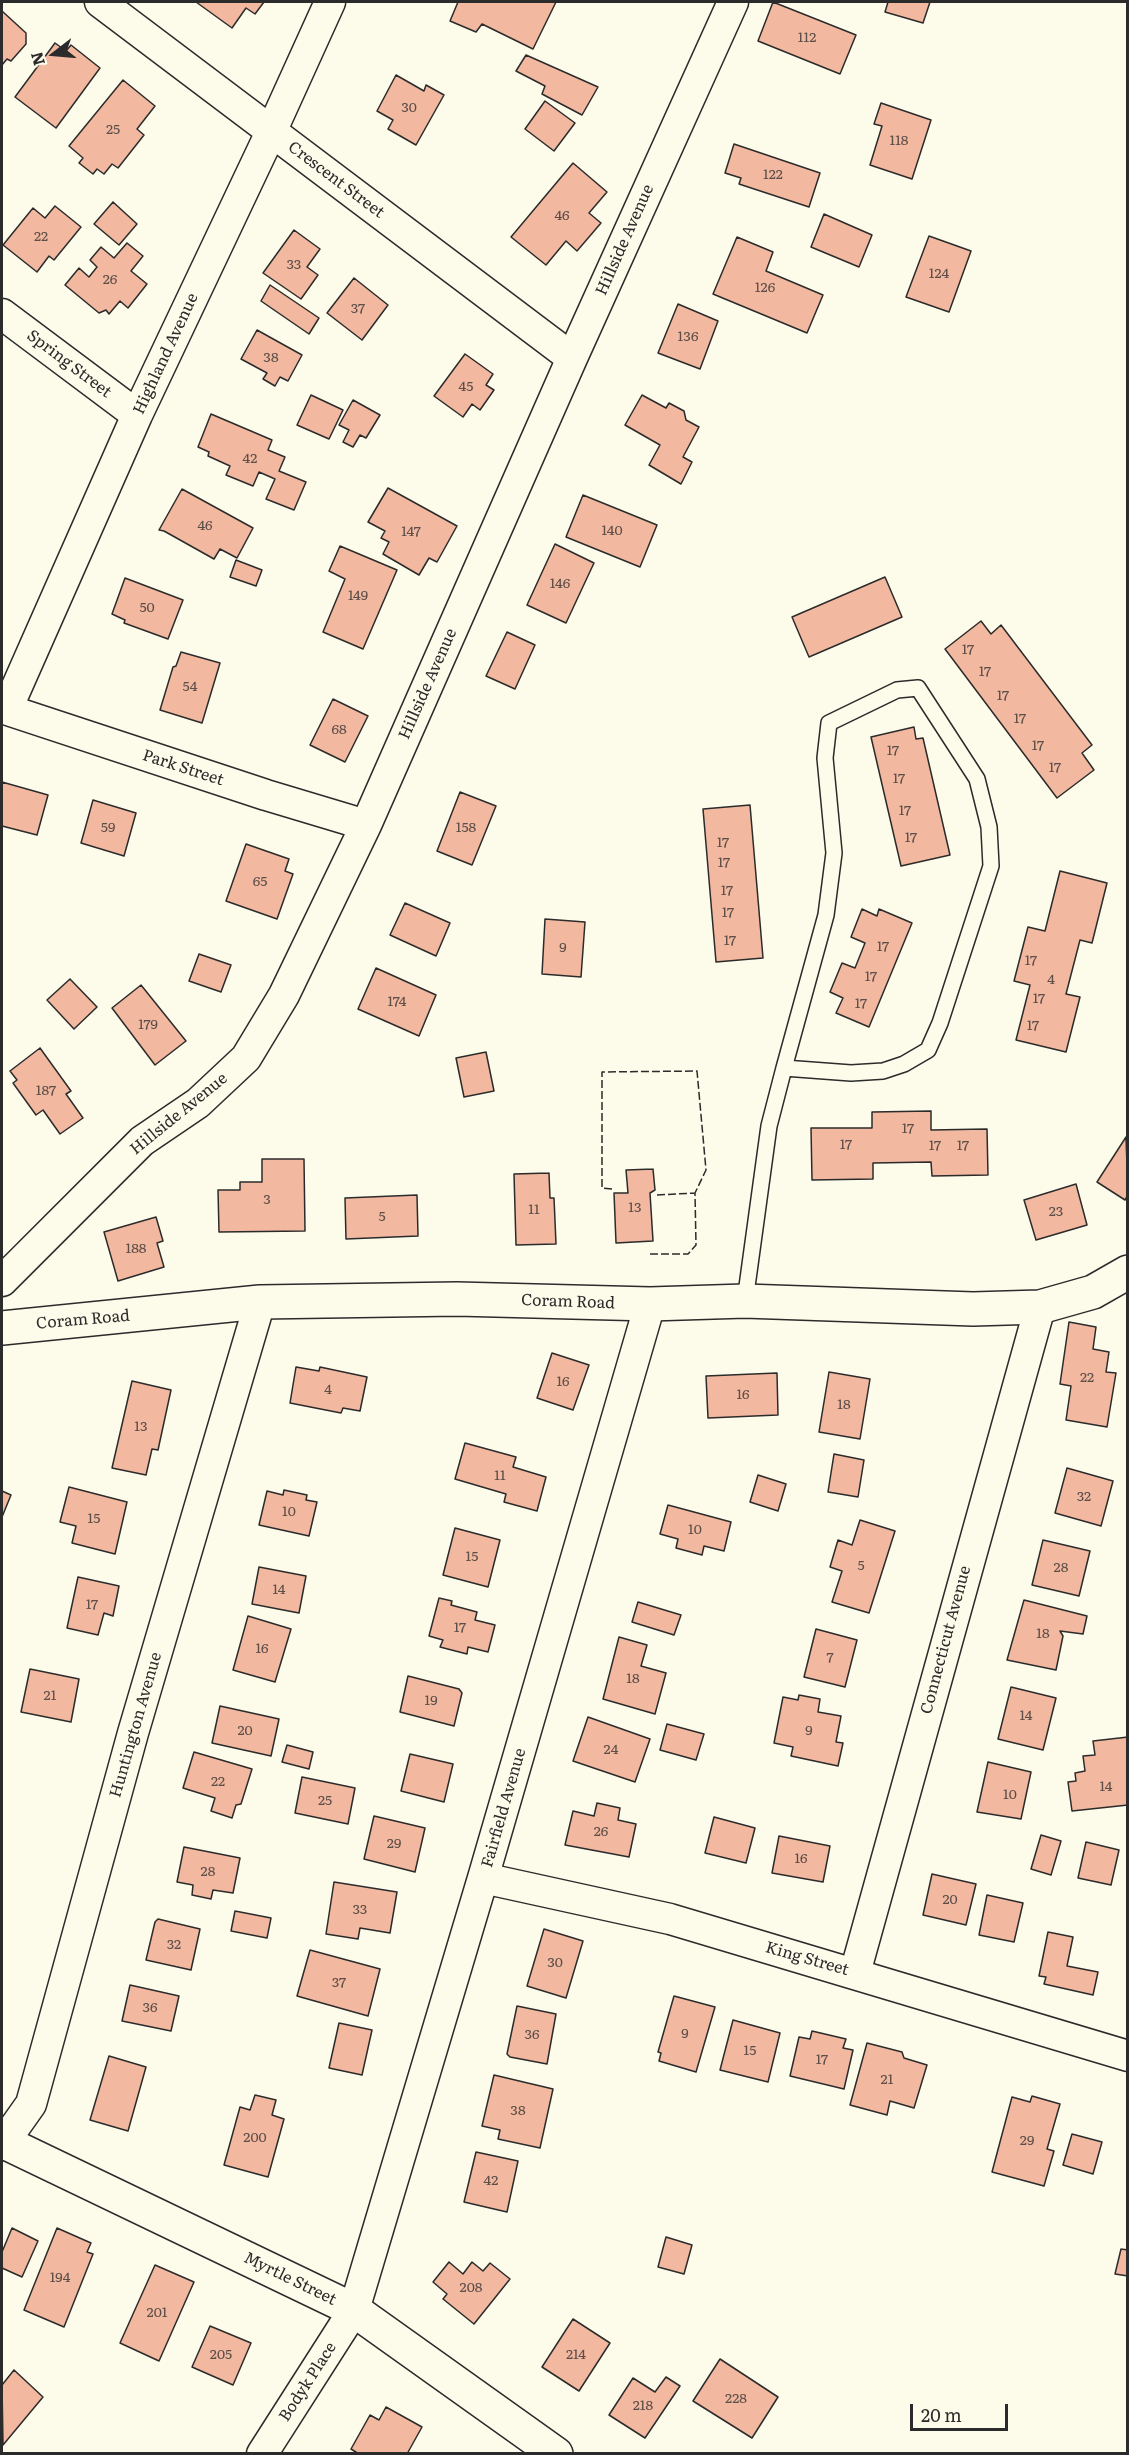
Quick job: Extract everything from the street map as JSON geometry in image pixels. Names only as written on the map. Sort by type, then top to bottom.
[{"type":"street","name":"Crescent Street","points":[[100,2],[572,358]]},
{"type":"street","name":"Highland Avenue","points":[[4,709],[137,415],[330,2]]},
{"type":"street","name":"Hillside Avenue","points":[[2,1281],[142,1141],[198,1103],[246,1059],[284,995],[366,825],[572,358],[734,2]]},
{"type":"street","name":"Spring Street","points":[[2,314],[137,415]]},
{"type":"street","name":"Park Street","points":[[4,709],[266,795],[366,825]]},
{"type":"street","name":"Coram Road","points":[[2,1328],[260,1302],[457,1299],[650,1305],[745,1300],[973,1309],[1040,1307],[1093,1292],[1128,1272]]},
{"type":"street","name":"Huntington Avenue","points":[[2,2143],[31,2104],[133,1733],[260,1302]]},
{"type":"street","name":"Fairfield Avenue","points":[[354,2310],[650,1305]]},
{"type":"street","name":"Connecticut Avenue","points":[[855,1974],[1040,1307]]},
{"type":"street","name":"King Street","points":[[483,1878],[670,1919],[1128,2056]]},
{"type":"street","name":"Myrtle Street","points":[[2,2143],[354,2310],[556,2454]]},
{"type":"street","name":"Bodyk Place","points":[[262,2454],[354,2310]]},
{"type":"lane","points":[[745,1300],[768,1126],[826,915],[834,853],[825,758],[828,723],[897,690],[918,688],[977,779],[989,827],[991,866],[940,1023],[928,1050],[904,1064],[883,1071],[851,1073],[784,1068]]},
{"type":"building","points":[[196,2],[264,2],[255,14],[246,8],[232,28]]},
{"type":"building","points":[[458,2],[556,2],[533,49],[482,24],[476,32],[450,21]]},
{"type":"building","points":[[773,2],[856,35],[840,74],[758,41]]},
{"type":"building","points":[[888,2],[930,2],[923,23],[885,12]]},
{"type":"building","points":[[2,11],[26,33],[26,44],[11,61],[7,59],[2,65]]},
{"type":"building","points":[[55,43],[66,51],[71,45],[100,68],[56,128],[15,97]]},
{"type":"building","points":[[526,55],[598,87],[582,115],[542,94],[545,86],[516,71]]},
{"type":"building","points":[[396,75],[424,91],[426,85],[444,95],[416,145],[388,129],[393,120],[377,111]]},
{"type":"building","points":[[123,80],[155,106],[137,129],[144,135],[118,168],[112,164],[104,174],[97,169],[93,174],[79,163],[83,158],[69,146]]},
{"type":"building","points":[[545,101],[575,123],[554,151],[525,129]]},
{"type":"building","points":[[881,103],[931,120],[912,179],[870,165],[882,126],[874,124]]},
{"type":"building","points":[[734,144],[820,173],[809,207],[739,184],[741,178],[725,173]]},
{"type":"building","points":[[573,163],[607,192],[589,213],[601,223],[577,251],[566,241],[546,265],[511,237]]},
{"type":"building","points":[[113,202],[137,224],[119,245],[94,224]]},
{"type":"building","points":[[55,206],[81,227],[54,260],[49,256],[37,272],[3,245],[33,208],[45,218]]},
{"type":"building","points":[[824,214],[872,235],[859,267],[811,247]]},
{"type":"building","points":[[294,230],[320,249],[307,267],[318,275],[301,299],[263,273]]},
{"type":"building","points":[[929,236],[971,251],[949,312],[906,297]]},
{"type":"building","points":[[737,237],[773,252],[766,271],[823,295],[807,333],[713,294]]},
{"type":"building","points":[[127,243],[143,256],[131,271],[147,284],[128,308],[120,301],[109,314],[106,310],[99,313],[65,285],[79,268],[89,277],[97,267],[90,260],[101,247],[114,258]]},
{"type":"building","points":[[354,278],[388,305],[362,340],[327,313]]},
{"type":"building","points":[[270,285],[319,318],[309,334],[261,301]]},
{"type":"building","points":[[678,304],[718,321],[700,369],[658,353]]},
{"type":"building","points":[[257,330],[302,355],[288,381],[280,377],[275,386],[263,379],[267,373],[241,359]]},
{"type":"building","points":[[465,354],[493,374],[486,385],[494,390],[480,410],[472,404],[463,417],[434,396]]},
{"type":"building","points":[[311,395],[343,410],[329,439],[297,425]]},
{"type":"building","points":[[642,395],[666,408],[669,403],[684,411],[686,420],[699,427],[683,457],[692,462],[681,484],[649,465],[660,445],[625,425]]},
{"type":"building","points":[[353,400],[380,415],[366,438],[360,435],[353,447],[343,442],[349,430],[339,425]]},
{"type":"building","points":[[211,414],[272,440],[268,450],[285,457],[279,471],[306,482],[294,510],[266,499],[275,479],[259,472],[253,486],[226,475],[230,466],[208,456],[209,452],[198,447]]},
{"type":"building","points":[[388,488],[457,526],[437,562],[429,558],[419,575],[383,554],[389,542],[381,538],[385,531],[368,522]]},
{"type":"building","points":[[182,489],[253,528],[237,558],[220,549],[214,559],[159,530]]},
{"type":"building","points":[[583,495],[657,525],[640,567],[566,537]]},
{"type":"building","points":[[555,544],[594,563],[566,623],[527,605]]},
{"type":"building","points":[[340,546],[397,570],[363,649],[323,632],[345,579],[329,571]]},
{"type":"building","points":[[236,560],[262,570],[256,586],[230,577]]},
{"type":"building","points":[[885,577],[902,617],[809,657],[792,617]]},
{"type":"building","points":[[125,578],[183,600],[168,639],[124,623],[125,620],[112,614]]},
{"type":"building","points":[[981,621],[991,634],[1001,625],[1092,745],[1082,753],[1094,770],[1057,798],[945,649]]},
{"type":"building","points":[[507,632],[535,645],[515,689],[486,676]]},
{"type":"building","points":[[181,652],[220,663],[202,723],[160,710],[173,667],[176,666]]},
{"type":"building","points":[[333,699],[368,716],[345,762],[310,745]]},
{"type":"building","points":[[914,727],[916,739],[923,738],[950,855],[901,866],[871,737]]},
{"type":"building","points":[[2,782],[48,795],[37,835],[2,826]]},
{"type":"building","points":[[460,792],[496,806],[472,865],[437,851]]},
{"type":"building","points":[[93,800],[136,813],[124,856],[81,843]]},
{"type":"building","points":[[750,805],[763,958],[716,962],[703,809]]},
{"type":"building","points":[[246,844],[289,859],[285,871],[293,874],[277,919],[226,901]]},
{"type":"building","points":[[1060,871],[1107,883],[1092,943],[1080,940],[1066,994],[1080,997],[1066,1052],[1016,1040],[1030,985],[1014,981],[1028,927],[1045,931]]},
{"type":"building","points":[[405,903],[450,923],[436,956],[390,935]]},
{"type":"building","points":[[862,909],[877,916],[879,909],[912,923],[869,1027],[836,1013],[843,998],[830,992],[842,963],[855,968],[865,943],[851,937]]},
{"type":"building","points":[[545,919],[585,922],[581,977],[542,974]]},
{"type":"building","points":[[199,954],[231,965],[221,992],[189,981]]},
{"type":"building","points":[[376,968],[436,995],[419,1036],[358,1009]]},
{"type":"building","points":[[70,979],[97,1007],[74,1029],[47,1000]]},
{"type":"building","points":[[141,985],[186,1041],[155,1065],[112,1008]]},
{"type":"building","points":[[40,1048],[71,1091],[66,1094],[83,1118],[60,1134],[43,1110],[36,1115],[13,1083],[17,1080],[10,1071]]},
{"type":"building","points":[[486,1052],[494,1091],[464,1097],[456,1058]]},
{"type":"building","points":[[931,1111],[931,1130],[987,1129],[988,1175],[932,1176],[931,1162],[873,1163],[873,1179],[812,1180],[811,1128],[872,1128],[872,1112]]},
{"type":"building","points":[[1126,1137],[1128,1195],[1125,1200],[1097,1182]]},
{"type":"building","points":[[262,1159],[304,1159],[305,1231],[219,1232],[218,1190],[240,1190],[240,1182],[262,1182]]},
{"type":"building","points":[[653,1169],[655,1190],[650,1193],[653,1241],[616,1243],[614,1193],[628,1193],[626,1170]]},
{"type":"building","points":[[549,1173],[550,1198],[554,1198],[556,1244],[516,1245],[514,1174]]},
{"type":"building","points":[[1076,1184],[1087,1225],[1036,1240],[1024,1200]]},
{"type":"building","points":[[417,1195],[418,1236],[346,1239],[345,1198]]},
{"type":"building","points":[[156,1217],[163,1241],[157,1243],[164,1267],[118,1281],[104,1232]]},
{"type":"building","points":[[1069,1322],[1096,1327],[1093,1349],[1109,1352],[1106,1372],[1116,1373],[1107,1427],[1066,1420],[1071,1386],[1060,1384]]},
{"type":"building","points":[[552,1353],[589,1365],[573,1410],[537,1398]]},
{"type":"building","points":[[296,1367],[319,1371],[320,1367],[367,1377],[360,1411],[343,1408],[341,1413],[290,1403]]},
{"type":"building","points":[[829,1372],[870,1379],[860,1439],[819,1432]]},
{"type":"building","points":[[777,1373],[778,1415],[708,1418],[706,1376]]},
{"type":"building","points":[[132,1381],[171,1390],[158,1450],[152,1449],[146,1475],[112,1468]]},
{"type":"building","points":[[465,1443],[516,1457],[513,1467],[546,1477],[537,1511],[504,1502],[506,1494],[455,1479]]},
{"type":"building","points":[[834,1454],[864,1460],[858,1497],[828,1492]]},
{"type":"building","points":[[1067,1468],[1113,1481],[1101,1526],[1055,1513]]},
{"type":"building","points":[[758,1475],[786,1484],[778,1511],[750,1502]]},
{"type":"building","points":[[69,1487],[127,1502],[115,1554],[72,1543],[76,1526],[60,1522]]},
{"type":"building","points":[[284,1490],[307,1495],[306,1500],[317,1502],[309,1536],[259,1525],[267,1491],[283,1495]]},
{"type":"building","points":[[2,1491],[11,1495],[2,1517]]},
{"type":"building","points":[[668,1505],[731,1522],[724,1551],[704,1546],[702,1555],[676,1548],[678,1539],[660,1534]]},
{"type":"building","points":[[860,1520],[895,1531],[869,1613],[832,1602],[842,1571],[830,1567],[838,1540],[852,1545]]},
{"type":"building","points":[[455,1528],[500,1540],[488,1587],[443,1575]]},
{"type":"building","points":[[1043,1540],[1090,1551],[1079,1596],[1032,1585]]},
{"type":"building","points":[[259,1567],[306,1576],[299,1613],[252,1604]]},
{"type":"building","points":[[78,1577],[119,1586],[113,1616],[104,1613],[98,1635],[67,1628]]},
{"type":"building","points":[[439,1598],[452,1601],[451,1605],[477,1612],[475,1620],[495,1625],[488,1652],[468,1647],[467,1654],[440,1647],[443,1640],[429,1636]]},
{"type":"building","points":[[1024,1600],[1087,1616],[1083,1634],[1060,1631],[1063,1636],[1056,1670],[1007,1660]]},
{"type":"building","points":[[638,1602],[681,1615],[674,1635],[632,1622]]},
{"type":"building","points":[[248,1616],[291,1629],[275,1682],[233,1670]]},
{"type":"building","points":[[816,1629],[857,1640],[845,1687],[804,1677]]},
{"type":"building","points":[[619,1637],[647,1645],[641,1666],[666,1673],[655,1714],[603,1699]]},
{"type":"building","points":[[30,1669],[79,1679],[71,1722],[21,1712]]},
{"type":"building","points":[[408,1676],[459,1689],[462,1693],[454,1726],[400,1712]]},
{"type":"building","points":[[1011,1687],[1056,1698],[1043,1750],[998,1739]]},
{"type":"building","points":[[799,1695],[820,1699],[818,1712],[841,1716],[836,1742],[843,1743],[838,1766],[791,1756],[793,1747],[774,1743],[783,1697],[798,1700]]},
{"type":"building","points":[[220,1706],[279,1719],[271,1756],[212,1743]]},
{"type":"building","points":[[588,1717],[650,1739],[635,1782],[573,1761]]},
{"type":"building","points":[[667,1724],[704,1734],[696,1760],[660,1750]]},
{"type":"building","points":[[1128,1737],[1128,1805],[1072,1811],[1068,1782],[1076,1781],[1075,1773],[1085,1771],[1083,1756],[1095,1755],[1093,1741]]},
{"type":"building","points":[[287,1745],[313,1752],[309,1769],[282,1762]]},
{"type":"building","points":[[194,1752],[252,1769],[241,1804],[236,1805],[232,1818],[211,1811],[215,1798],[183,1788]]},
{"type":"building","points":[[410,1754],[453,1764],[444,1802],[401,1791]]},
{"type":"building","points":[[988,1762],[1031,1772],[1021,1819],[977,1812]]},
{"type":"building","points":[[302,1777],[355,1788],[348,1824],[295,1813]]},
{"type":"building","points":[[597,1803],[620,1808],[618,1820],[636,1824],[629,1857],[565,1845],[573,1811],[594,1816]]},
{"type":"building","points":[[374,1816],[425,1828],[415,1872],[364,1859]]},
{"type":"building","points":[[714,1817],[755,1828],[746,1863],[705,1853]]},
{"type":"building","points":[[1041,1835],[1061,1841],[1051,1875],[1031,1869]]},
{"type":"building","points":[[779,1836],[830,1846],[823,1882],[772,1873]]},
{"type":"building","points":[[1086,1842],[1119,1850],[1111,1885],[1078,1878]]},
{"type":"building","points":[[184,1847],[240,1858],[233,1893],[213,1890],[211,1899],[192,1895],[193,1885],[177,1882]]},
{"type":"building","points":[[932,1874],[976,1884],[966,1925],[923,1915]]},
{"type":"building","points":[[334,1882],[397,1892],[390,1933],[360,1928],[358,1939],[326,1934]]},
{"type":"building","points":[[987,1895],[1023,1903],[1014,1942],[979,1935]]},
{"type":"building","points":[[235,1911],[271,1918],[267,1938],[231,1931]]},
{"type":"building","points":[[158,1919],[200,1929],[191,1970],[146,1960],[155,1922]]},
{"type":"building","points":[[544,1929],[583,1941],[566,1998],[527,1986]]},
{"type":"building","points":[[1048,1932],[1073,1937],[1067,1966],[1098,1972],[1093,1995],[1044,1984],[1046,1977],[1039,1976]]},
{"type":"building","points":[[310,1950],[380,1969],[368,2016],[297,1996]]},
{"type":"building","points":[[130,1985],[179,1996],[171,2031],[122,2021]]},
{"type":"building","points":[[674,1996],[715,2007],[696,2072],[659,2061],[661,2053],[658,2052]]},
{"type":"building","points":[[517,2006],[556,2014],[547,2064],[510,2057],[507,2054]]},
{"type":"building","points":[[733,2020],[780,2033],[768,2082],[720,2070]]},
{"type":"building","points":[[339,2023],[372,2030],[362,2075],[329,2068]]},
{"type":"building","points":[[812,2031],[846,2039],[843,2048],[853,2050],[844,2089],[790,2076],[799,2037],[810,2039]]},
{"type":"building","points":[[867,2043],[902,2052],[904,2058],[927,2065],[914,2108],[890,2101],[887,2115],[850,2105]]},
{"type":"building","points":[[109,2056],[146,2067],[128,2131],[90,2120]]},
{"type":"building","points":[[494,2075],[553,2089],[540,2148],[498,2139],[500,2130],[482,2126]]},
{"type":"building","points":[[255,2095],[276,2100],[272,2115],[284,2119],[268,2177],[224,2165],[240,2107],[250,2110]]},
{"type":"building","points":[[1032,2096],[1060,2104],[1047,2149],[1054,2151],[1044,2186],[992,2172],[1012,2097],[1030,2102]]},
{"type":"building","points":[[1072,2134],[1102,2142],[1093,2174],[1063,2165]]},
{"type":"building","points":[[476,2152],[518,2161],[507,2212],[464,2202]]},
{"type":"building","points":[[12,2228],[38,2241],[22,2277],[2,2268],[2,2252]]},
{"type":"building","points":[[57,2228],[91,2243],[87,2252],[93,2254],[64,2327],[24,2310]]},
{"type":"building","points":[[666,2237],[692,2245],[684,2274],[658,2267]]},
{"type":"building","points":[[1121,2249],[1128,2250],[1128,2276],[1115,2274]]},
{"type":"building","points":[[449,2262],[463,2274],[472,2262],[483,2271],[490,2263],[510,2279],[474,2324],[443,2299],[447,2294],[433,2282]]},
{"type":"building","points":[[155,2265],[194,2282],[159,2361],[120,2343]]},
{"type":"building","points":[[573,2319],[610,2343],[579,2391],[542,2367]]},
{"type":"building","points":[[210,2326],[251,2343],[233,2385],[192,2367]]},
{"type":"building","points":[[720,2359],[778,2397],[752,2438],[693,2401]]},
{"type":"building","points":[[14,2370],[43,2397],[3,2445],[2,2385]]},
{"type":"building","points":[[666,2377],[680,2386],[645,2438],[609,2415],[633,2378],[655,2392]]},
{"type":"building","points":[[386,2407],[422,2427],[407,2454],[359,2454],[351,2449],[370,2415],[379,2420]]},
{"type":"fence","points":[[612,1189],[602,1188],[602,1072],[697,1071],[706,1170],[695,1193],[696,1245],[688,1254],[649,1254]]},
{"type":"fence","points":[[657,1195],[695,1193]]}]
